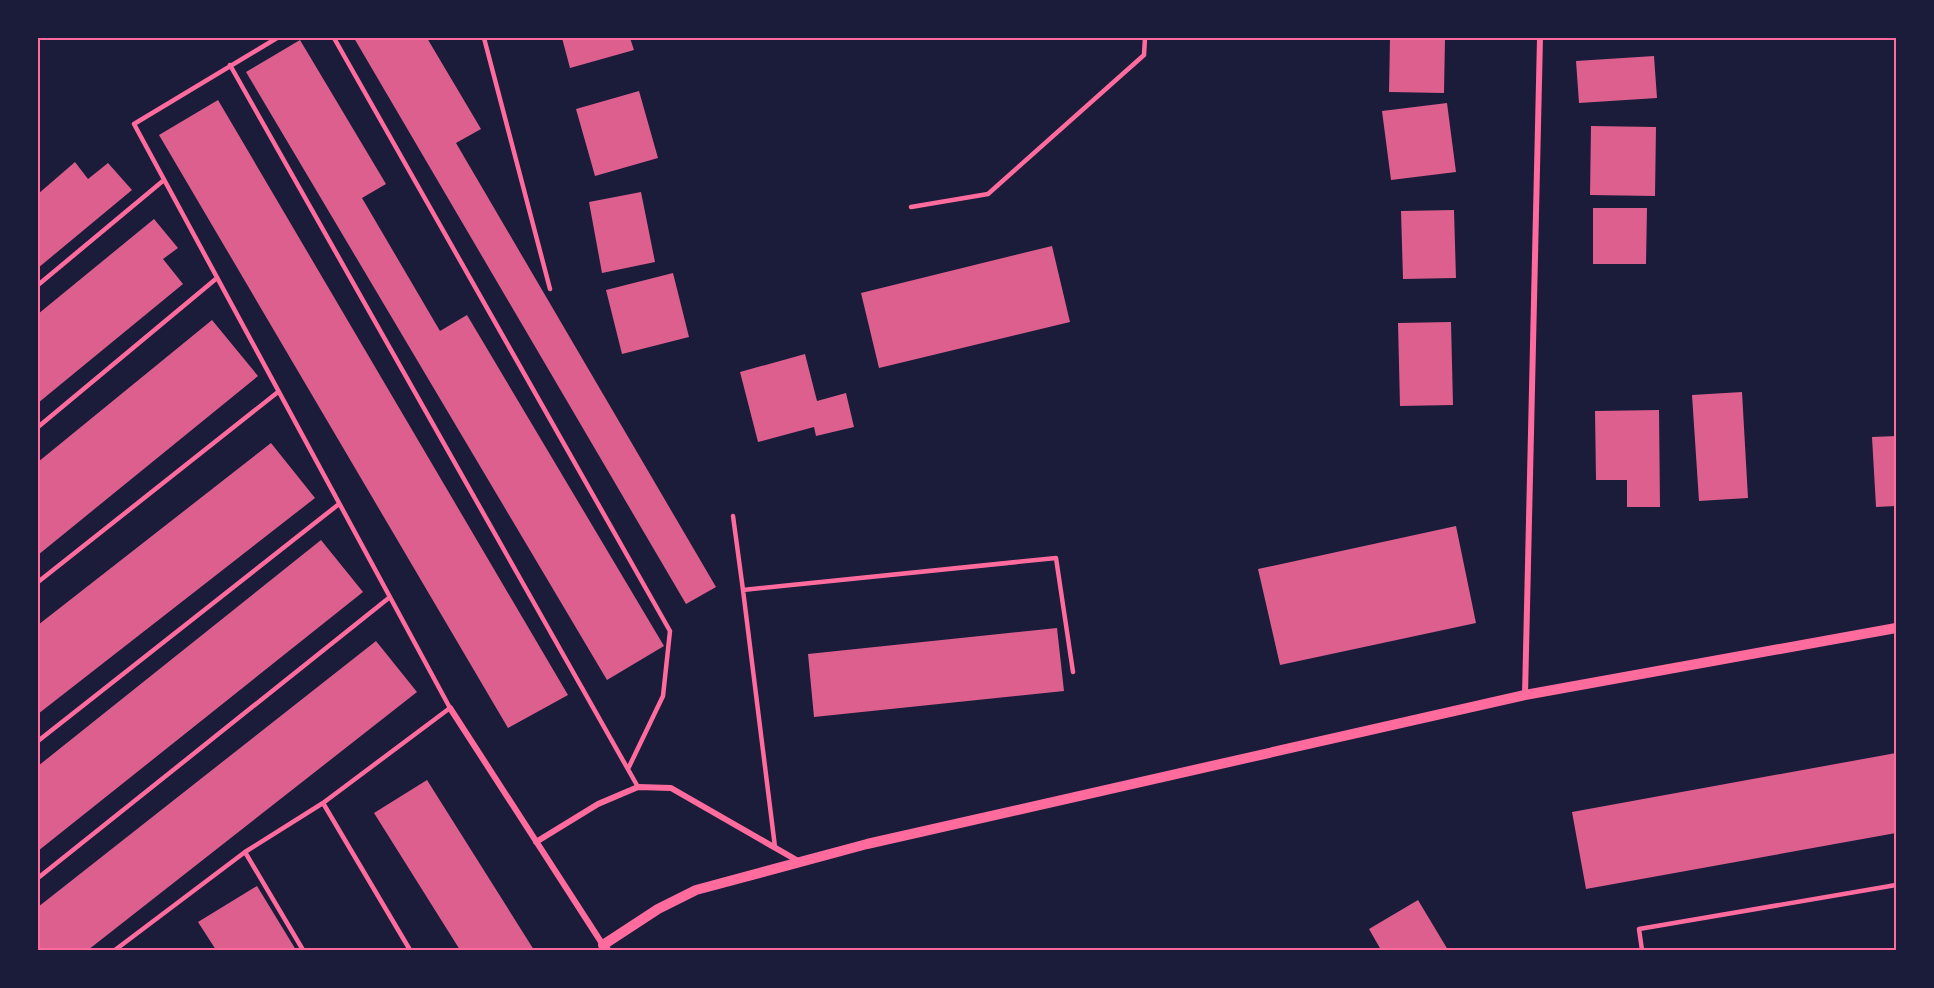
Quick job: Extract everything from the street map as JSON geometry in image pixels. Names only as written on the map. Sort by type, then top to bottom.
[{"type":"street","points":[[1525,696],[1540,38]]},
{"type":"street","points":[[450,708],[605,948],[658,909],[696,890],[867,844],[1525,696],[1896,628]]},
{"type":"street","points":[[536,842],[598,804],[638,788],[671,788],[800,862]]},
{"type":"lane","points":[[115,951],[245,852],[323,803],[450,708],[134,124],[277,38]]},
{"type":"lane","points":[[334,38],[670,631],[663,696],[628,769]]},
{"type":"lane","points":[[484,38],[550,290]]},
{"type":"lane","points":[[911,207],[988,194],[1144,55],[1145,38]]},
{"type":"lane","points":[[230,65],[638,788]]},
{"type":"lane","points":[[38,285],[164,180]]},
{"type":"lane","points":[[38,427],[217,278]]},
{"type":"lane","points":[[38,582],[278,392]]},
{"type":"lane","points":[[38,741],[339,504]]},
{"type":"lane","points":[[733,516],[775,847]]},
{"type":"lane","points":[[743,590],[1056,558],[1073,672]]},
{"type":"lane","points":[[38,878],[390,597]]},
{"type":"lane","points":[[323,803],[410,951]]},
{"type":"lane","points":[[245,852],[303,951]]},
{"type":"lane","points":[[1642,951],[1639,929],[1896,885]]},
{"type":"building","points":[[354,38],[427,38],[481,129],[456,143],[716,587],[686,604]]},
{"type":"building","points":[[562,38],[630,38],[634,50],[570,68]]},
{"type":"building","points":[[1390,38],[1445,38],[1444,93],[1389,92]]},
{"type":"building","points":[[300,40],[386,184],[362,198],[440,331],[467,315],[664,646],[607,680],[246,72]]},
{"type":"building","points":[[1654,56],[1657,98],[1579,103],[1576,61]]},
{"type":"building","points":[[639,91],[658,158],[595,176],[576,109]]},
{"type":"building","points":[[218,100],[568,695],[508,728],[159,135]]},
{"type":"building","points":[[1447,103],[1456,172],[1391,180],[1382,111]]},
{"type":"building","points":[[1591,126],[1656,127],[1655,196],[1590,195]]},
{"type":"building","points":[[75,162],[88,179],[108,163],[132,190],[38,268],[38,194]]},
{"type":"building","points":[[641,192],[655,262],[602,273],[589,202]]},
{"type":"building","points":[[1593,208],[1647,208],[1646,264],[1593,264]]},
{"type":"building","points":[[1454,210],[1456,278],[1403,279],[1401,211]]},
{"type":"building","points":[[154,219],[178,248],[163,259],[183,284],[38,403],[38,314]]},
{"type":"building","points":[[1052,246],[1070,322],[879,368],[861,293]]},
{"type":"building","points":[[673,273],[689,337],[622,354],[606,290]]},
{"type":"building","points":[[212,320],[258,376],[38,555],[38,462]]},
{"type":"building","points":[[1451,322],[1453,405],[1400,406],[1398,323]]},
{"type":"building","points":[[805,354],[817,401],[846,393],[854,427],[816,436],[814,427],[758,442],[740,372]]},
{"type":"building","points":[[1742,392],[1748,498],[1699,501],[1692,395]]},
{"type":"building","points":[[1659,410],[1660,507],[1627,507],[1627,480],[1596,480],[1595,411]]},
{"type":"building","points":[[1896,436],[1896,506],[1876,507],[1872,437]]},
{"type":"building","points":[[271,443],[315,498],[38,714],[38,625]]},
{"type":"building","points":[[1456,526],[1476,623],[1280,665],[1258,569]]},
{"type":"building","points":[[321,540],[363,592],[38,851],[38,766]]},
{"type":"building","points":[[1057,628],[1064,691],[814,717],[808,654]]},
{"type":"building","points":[[376,641],[417,692],[88,950],[38,950],[38,907]]},
{"type":"building","points":[[1896,753],[1896,833],[1586,889],[1572,812]]},
{"type":"building","points":[[427,780],[534,950],[460,950],[374,813]]},
{"type":"building","points":[[257,886],[296,950],[216,950],[198,922]]},
{"type":"building","points":[[1418,900],[1448,950],[1381,950],[1369,929]]}]
